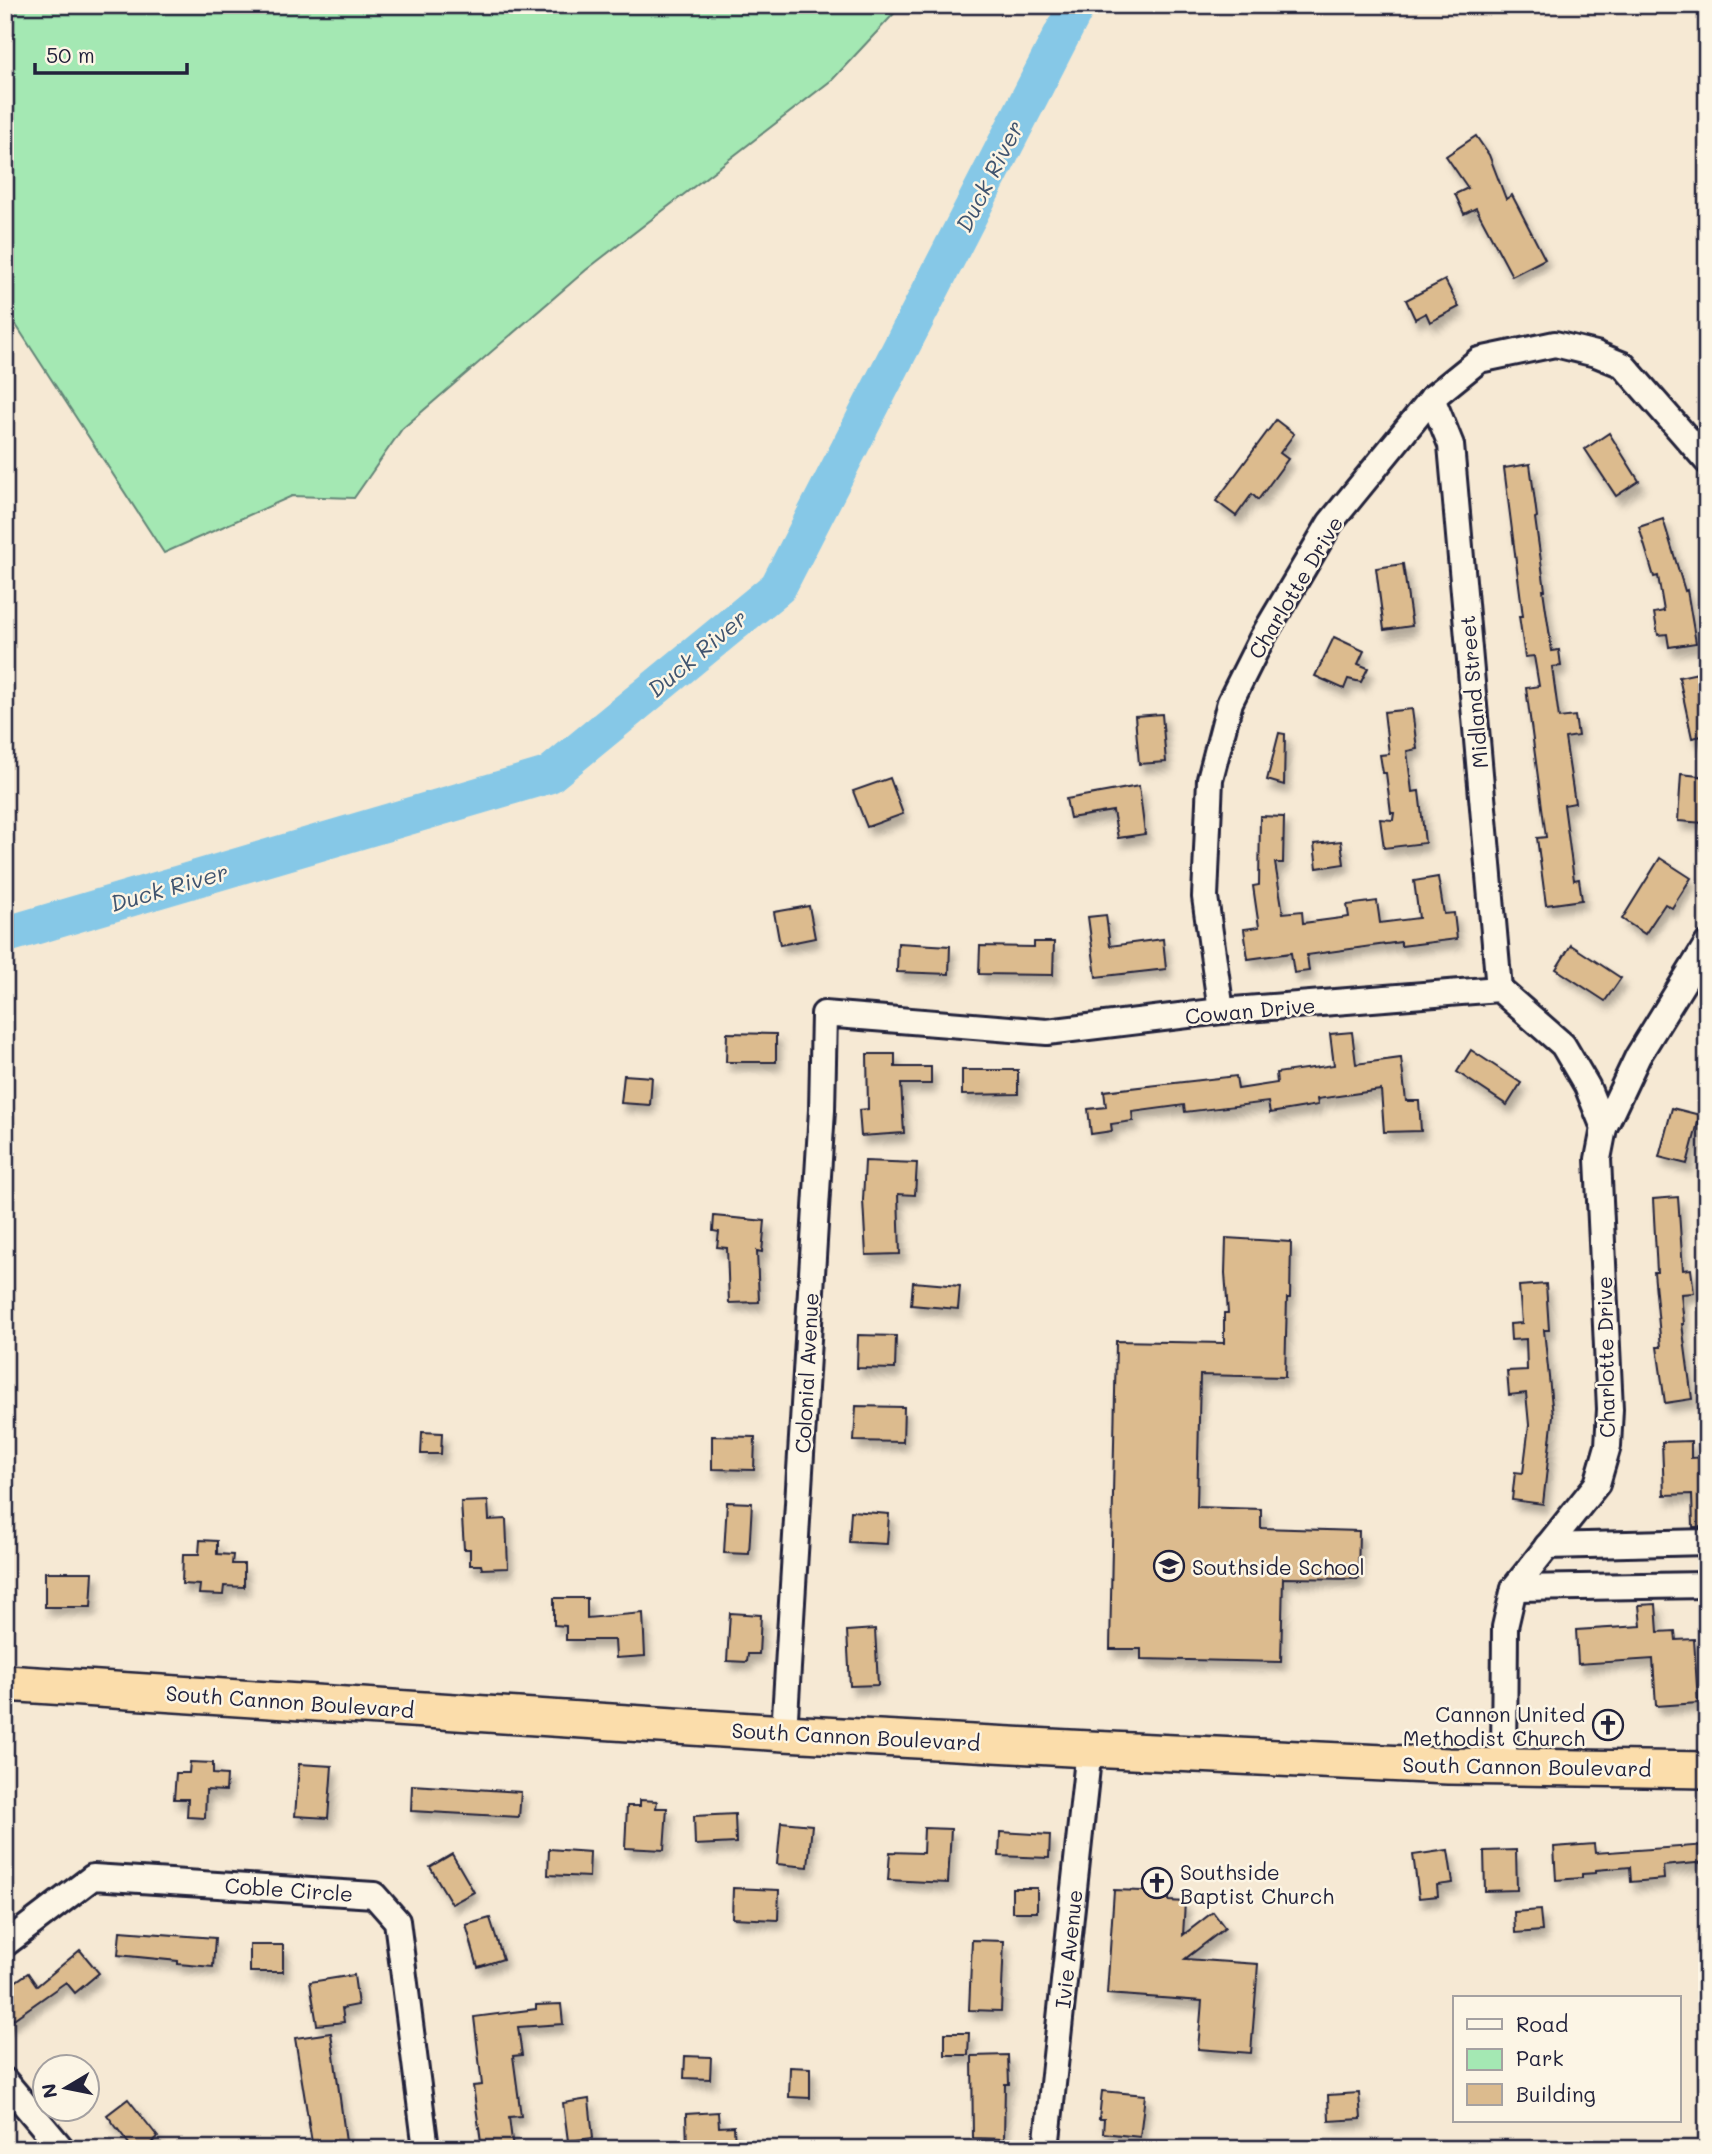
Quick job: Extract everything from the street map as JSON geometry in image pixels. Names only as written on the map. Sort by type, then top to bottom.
[{"type":"highway","name":"South Cannon Boulevard","points":[[5,1684],[785,1733],[1089,1749],[1448,1766],[1707,1770]]},
{"type":"street","name":"Charlotte Drive","points":[[1221,1011],[1205,897],[1210,779],[1230,702],[1262,638],[1331,523],[1432,398],[1479,359],[1555,344],[1596,354],[1623,365],[1707,461]]},
{"type":"street","name":"Midland Street","points":[[1432,398],[1451,445],[1500,989]]},
{"type":"street","name":"Charlotte Drive","points":[[1504,1766],[1505,1627],[1514,1588],[1597,1484],[1608,1446],[1610,1409],[1598,1159],[1604,1128],[1638,1056],[1707,944]]},
{"type":"street","name":"Cowan Drive","points":[[824,1014],[1047,1032],[1221,1011],[1500,989]]},
{"type":"street","points":[[1500,989],[1563,1045],[1587,1086],[1604,1128]]},
{"type":"street","name":"Colonial Avenue","points":[[785,1733],[822,1110],[824,1014]]},
{"type":"street","points":[[1547,1546],[1707,1542]]},
{"type":"street","points":[[1514,1588],[1707,1585]]},
{"type":"street","name":"Ivie Avenue","points":[[1046,2149],[1089,1749]]},
{"type":"street","name":"Coble Circle","points":[[5,1944],[93,1877],[374,1895],[397,1921],[426,2149]]},
{"type":"street","points":[[5,2081],[62,2149]]},
{"type":"green space","points":[[5,5],[902,5],[833,79],[586,270],[402,429],[354,498],[292,496],[164,553],[5,308]]},
{"type":"building","points":[[1476,136],[1489,155],[1506,199],[1512,195],[1545,259],[1512,276],[1476,208],[1464,214],[1455,194],[1468,188],[1446,156]]},
{"type":"building","points":[[1445,280],[1459,307],[1430,322],[1426,313],[1415,319],[1406,300]]},
{"type":"building","points":[[1276,420],[1294,434],[1280,453],[1288,459],[1258,500],[1252,494],[1236,516],[1216,501]]},
{"type":"building","points":[[1609,433],[1639,481],[1616,496],[1585,449]]},
{"type":"building","points":[[1530,464],[1552,651],[1559,650],[1561,666],[1552,667],[1559,718],[1575,716],[1578,736],[1565,738],[1575,803],[1564,805],[1574,880],[1579,879],[1582,900],[1546,905],[1537,838],[1546,837],[1526,688],[1539,686],[1534,656],[1525,657],[1519,616],[1523,616],[1504,468]]},
{"type":"building","points":[[1663,519],[1685,591],[1687,590],[1696,643],[1669,647],[1667,634],[1658,635],[1654,613],[1664,611],[1658,576],[1654,577],[1639,527]]},
{"type":"building","points":[[1403,564],[1412,626],[1384,630],[1376,568]]},
{"type":"building","points":[[1334,637],[1364,651],[1358,664],[1368,668],[1361,682],[1348,679],[1344,689],[1315,676]]},
{"type":"building","points":[[1703,672],[1707,690],[1707,735],[1692,738],[1679,677]]},
{"type":"building","points":[[1412,709],[1417,749],[1407,751],[1412,792],[1419,791],[1425,843],[1384,848],[1380,819],[1393,820],[1394,813],[1391,813],[1386,773],[1383,773],[1380,755],[1389,754],[1384,712]]},
{"type":"building","points":[[1162,714],[1166,762],[1139,764],[1135,716]]},
{"type":"building","points":[[1279,733],[1285,734],[1284,785],[1267,780]]},
{"type":"building","points":[[1681,774],[1707,777],[1704,823],[1678,821]]},
{"type":"building","points":[[890,778],[903,814],[867,827],[853,791]]},
{"type":"building","points":[[1139,786],[1145,834],[1118,838],[1113,811],[1070,818],[1066,799]]},
{"type":"building","points":[[1260,816],[1284,817],[1283,863],[1275,863],[1283,913],[1302,911],[1303,923],[1349,917],[1347,905],[1377,901],[1380,923],[1419,918],[1414,881],[1438,877],[1444,914],[1454,913],[1457,939],[1401,946],[1401,942],[1307,955],[1309,971],[1294,973],[1291,953],[1248,959],[1244,929],[1259,927],[1253,886],[1259,885]]},
{"type":"building","points":[[1341,841],[1344,864],[1317,868],[1314,844]]},
{"type":"building","points":[[1660,858],[1691,878],[1672,908],[1665,904],[1645,934],[1622,919]]},
{"type":"building","points":[[809,906],[815,938],[780,945],[774,912]]},
{"type":"building","points":[[1106,915],[1110,946],[1163,939],[1166,969],[1096,977],[1088,917]]},
{"type":"building","points":[[1034,942],[1054,942],[1053,975],[979,974],[980,946],[1034,947]]},
{"type":"building","points":[[898,943],[950,946],[949,974],[897,972]]},
{"type":"building","points":[[1571,945],[1621,978],[1605,1001],[1556,969]]},
{"type":"building","points":[[1352,1032],[1356,1064],[1401,1058],[1406,1101],[1419,1101],[1421,1131],[1384,1132],[1381,1090],[1317,1099],[1318,1105],[1270,1113],[1268,1102],[1185,1112],[1184,1105],[1132,1112],[1133,1121],[1111,1124],[1112,1131],[1091,1134],[1088,1109],[1106,1107],[1104,1091],[1236,1076],[1238,1089],[1277,1083],[1276,1073],[1334,1065],[1330,1034]]},
{"type":"building","points":[[727,1033],[776,1034],[776,1062],[726,1062]]},
{"type":"building","points":[[1471,1050],[1521,1083],[1507,1105],[1457,1072]]},
{"type":"building","points":[[867,1054],[895,1054],[895,1067],[931,1067],[931,1084],[901,1084],[904,1133],[861,1136],[859,1110],[868,1109]]},
{"type":"building","points":[[962,1070],[1018,1070],[1018,1094],[962,1095]]},
{"type":"building","points":[[624,1075],[652,1077],[650,1105],[621,1103]]},
{"type":"building","points":[[1672,1108],[1700,1115],[1687,1164],[1659,1157]]},
{"type":"building","points":[[865,1161],[917,1163],[915,1195],[898,1194],[900,1254],[866,1255],[863,1200]]},
{"type":"building","points":[[1678,1197],[1683,1270],[1691,1269],[1694,1293],[1681,1294],[1682,1324],[1692,1399],[1665,1403],[1657,1347],[1661,1347],[1654,1272],[1657,1272],[1653,1199]]},
{"type":"building","points":[[714,1216],[765,1221],[762,1252],[757,1251],[759,1302],[729,1303],[727,1248],[717,1247],[719,1232],[713,1231]]},
{"type":"building","points":[[1226,1238],[1291,1242],[1285,1377],[1200,1375],[1197,1507],[1261,1509],[1261,1528],[1359,1531],[1358,1579],[1283,1578],[1281,1662],[1141,1659],[1141,1649],[1110,1649],[1116,1341],[1224,1343],[1224,1313],[1228,1313]]},
{"type":"building","points":[[913,1282],[960,1286],[958,1309],[911,1305]]},
{"type":"building","points":[[1546,1284],[1549,1330],[1544,1330],[1553,1415],[1543,1504],[1512,1500],[1515,1472],[1523,1473],[1529,1425],[1526,1393],[1509,1395],[1507,1371],[1527,1370],[1526,1339],[1511,1340],[1510,1324],[1522,1323],[1519,1286]]},
{"type":"building","points":[[858,1335],[896,1336],[895,1369],[857,1368]]},
{"type":"building","points":[[856,1406],[904,1407],[903,1442],[854,1441]]},
{"type":"building","points":[[422,1432],[442,1433],[441,1454],[421,1454]]},
{"type":"building","points":[[712,1436],[755,1437],[754,1470],[712,1469]]},
{"type":"building","points":[[1691,1441],[1691,1458],[1707,1457],[1707,1527],[1693,1527],[1692,1494],[1664,1495],[1662,1442]]},
{"type":"building","points":[[488,1501],[489,1520],[506,1519],[508,1568],[482,1569],[481,1565],[470,1565],[470,1549],[464,1549],[461,1502]]},
{"type":"building","points":[[727,1502],[752,1503],[749,1554],[724,1553]]},
{"type":"building","points":[[851,1511],[889,1514],[887,1544],[849,1542]]},
{"type":"building","points":[[200,1540],[217,1541],[217,1554],[233,1555],[232,1564],[244,1564],[244,1587],[224,1586],[223,1595],[199,1594],[200,1585],[182,1584],[183,1554],[199,1554]]},
{"type":"building","points":[[45,1572],[93,1572],[91,1607],[45,1607]]},
{"type":"building","points":[[554,1598],[587,1598],[587,1618],[643,1613],[645,1656],[616,1658],[615,1640],[566,1640],[566,1626],[554,1625]]},
{"type":"building","points":[[1656,1604],[1658,1632],[1675,1631],[1676,1640],[1694,1639],[1698,1703],[1656,1706],[1653,1659],[1578,1664],[1576,1630],[1641,1626],[1639,1605]]},
{"type":"building","points":[[730,1613],[761,1615],[759,1654],[748,1654],[747,1662],[727,1661]]},
{"type":"building","points":[[875,1629],[878,1685],[850,1686],[847,1631]]},
{"type":"building","points":[[190,1762],[213,1763],[213,1774],[227,1775],[226,1791],[206,1790],[205,1818],[187,1817],[188,1799],[174,1799],[176,1773],[189,1773]]},
{"type":"building","points":[[299,1764],[332,1766],[328,1818],[295,1816]]},
{"type":"building","points":[[412,1785],[521,1792],[519,1817],[411,1811]]},
{"type":"building","points":[[640,1800],[657,1801],[656,1808],[667,1808],[664,1850],[625,1848],[627,1806],[640,1806]]},
{"type":"building","points":[[735,1814],[736,1843],[695,1845],[694,1816]]},
{"type":"building","points":[[781,1822],[812,1825],[808,1867],[777,1864]]},
{"type":"building","points":[[924,1828],[951,1829],[948,1883],[888,1880],[890,1852],[923,1853]]},
{"type":"building","points":[[1000,1832],[1050,1835],[1049,1858],[999,1856]]},
{"type":"building","points":[[1594,1844],[1595,1853],[1707,1845],[1707,1862],[1663,1866],[1664,1879],[1631,1882],[1630,1867],[1596,1870],[1596,1873],[1582,1874],[1582,1878],[1556,1880],[1554,1847]]},
{"type":"building","points":[[549,1849],[590,1852],[589,1877],[548,1875]]},
{"type":"building","points":[[1448,1850],[1453,1883],[1437,1885],[1438,1896],[1419,1898],[1413,1855]]},
{"type":"building","points":[[1516,1850],[1517,1890],[1485,1891],[1484,1851]]},
{"type":"building","points":[[452,1854],[474,1892],[452,1904],[430,1867]]},
{"type":"building","points":[[733,1888],[779,1890],[778,1920],[732,1918]]},
{"type":"building","points":[[1012,1888],[1037,1888],[1037,1912],[1012,1912]]},
{"type":"building","points":[[1114,1890],[1169,1892],[1169,1901],[1185,1902],[1183,1935],[1213,1912],[1225,1928],[1185,1959],[1258,1964],[1251,2053],[1198,2049],[1202,2001],[1107,1994]]},
{"type":"building","points":[[1540,1910],[1542,1931],[1515,1933],[1514,1912]]},
{"type":"building","points":[[490,1918],[503,1959],[478,1967],[466,1925]]},
{"type":"building","points":[[120,1931],[215,1938],[213,1967],[118,1955]]},
{"type":"building","points":[[972,1940],[1004,1941],[1001,2011],[969,2010]]},
{"type":"building","points":[[250,1945],[283,1945],[283,1972],[250,1972]]},
{"type":"building","points":[[80,1950],[99,1973],[75,1993],[66,1982],[5,2025],[5,1989],[28,1973],[37,1986]]},
{"type":"building","points":[[354,1975],[358,2005],[342,2008],[344,2022],[317,2025],[310,1982]]},
{"type":"building","points":[[561,2004],[563,2024],[518,2027],[522,2055],[513,2056],[521,2116],[509,2117],[513,2149],[482,2149],[473,2086],[482,2085],[474,2017],[536,2009],[536,2005]]},
{"type":"building","points":[[331,2033],[347,2149],[313,2149],[295,2038]]},
{"type":"building","points":[[945,2033],[969,2033],[968,2055],[945,2055]]},
{"type":"building","points":[[1008,2055],[1009,2084],[1005,2084],[1004,2139],[973,2138],[972,2056]]},
{"type":"building","points":[[685,2056],[711,2057],[710,2079],[684,2078]]},
{"type":"building","points":[[790,2067],[810,2068],[810,2098],[789,2097]]},
{"type":"building","points":[[1102,2091],[1145,2095],[1140,2137],[1103,2133],[1104,2119],[1099,2119]]},
{"type":"building","points":[[1359,2093],[1361,2119],[1329,2121],[1328,2095]]},
{"type":"building","points":[[128,2099],[158,2137],[144,2149],[133,2149],[107,2115]]},
{"type":"building","points":[[589,2099],[593,2138],[568,2141],[563,2103]]},
{"type":"building","points":[[718,2112],[719,2127],[734,2126],[735,2149],[687,2149],[686,2114]]},
{"type":"waterway","name":"Duck River","points":[[5,935],[549,775],[778,587],[1077,5]]},
{"type":"place","name":"Southside School","points":[[1169,1566]]},
{"type":"place","name":"Cannon United Methodist Church","points":[[1608,1725]]},
{"type":"place","name":"Southside Baptist Church","points":[[1157,1883]]}]
